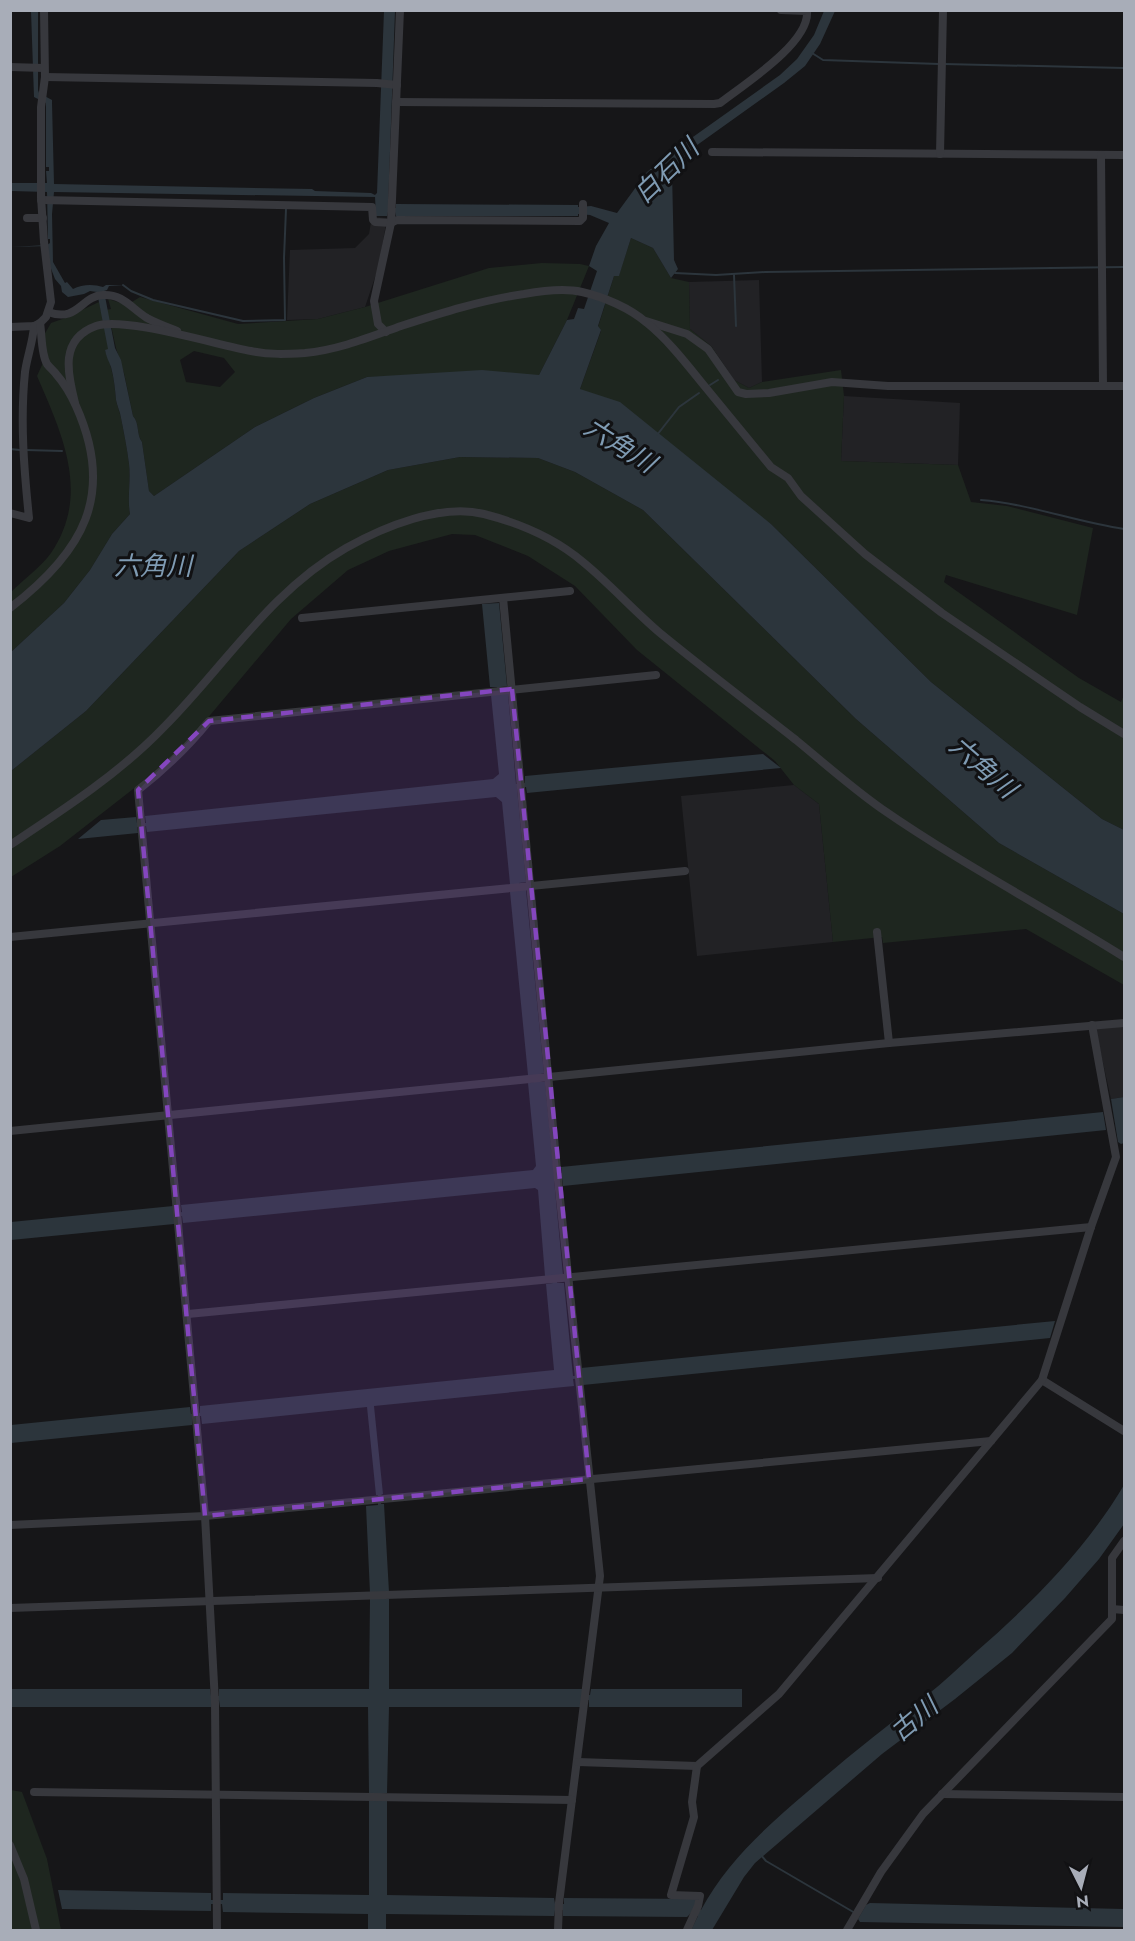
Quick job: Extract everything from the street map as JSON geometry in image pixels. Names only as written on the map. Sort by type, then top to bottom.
[{"type":"street","points":[[10,513],[30,518],[22,419],[26,370],[37,325],[46,317],[51,302],[41,198],[43,98],[40,70],[44,10]]},
{"type":"street","points":[[386,332],[378,324],[374,301],[391,223],[400,10]]},
{"type":"street","points":[[396,102],[720,103],[783,54],[799,36],[808,17],[807,11],[781,10]]},
{"type":"street","points":[[940,154],[943,10]]},
{"type":"street","points":[[10,67],[396,85]]},
{"type":"street","points":[[712,152],[1125,155]]},
{"type":"street","points":[[1101,155],[1103,386]]},
{"type":"street","points":[[41,198],[372,207],[375,222],[391,223],[398,220],[580,221],[583,218],[583,204]]},
{"type":"street","points":[[27,218],[43,218]]},
{"type":"street","points":[[10,608],[45,578],[67,552],[81,530],[90,509],[94,489],[92,452],[70,387],[69,364],[74,339],[98,325],[121,324],[251,351],[285,354],[318,352],[494,298],[540,291],[580,291],[612,302],[646,321],[687,334],[708,349],[738,392],[746,394],[769,393],[832,382],[888,386],[1125,386]]},
{"type":"street","points":[[48,312],[57,315],[71,313],[101,295],[121,298],[146,318],[192,338]]},
{"type":"street","points":[[646,321],[673,348],[771,467],[788,478],[801,496],[865,554],[942,613],[1080,707],[1125,734]]},
{"type":"street","points":[[10,327],[37,325]]},
{"type":"street","points":[[37,325],[46,362],[75,403]]},
{"type":"street","points":[[10,845],[96,784],[163,728],[246,632],[278,601],[342,550],[378,531],[408,521],[438,514],[482,513],[516,524],[567,550],[658,631],[881,808],[995,881],[1125,957]]},
{"type":"street","points":[[302,618],[570,591]]},
{"type":"street","points":[[503,598],[600,1588],[572,1800],[558,1930]]},
{"type":"street","points":[[217,1930],[215,1698],[211,1602],[188,1314],[138,790],[188,747],[209,721],[656,675]]},
{"type":"street","points":[[10,937],[685,871]]},
{"type":"street","points":[[877,932],[889,1043]]},
{"type":"street","points":[[10,1131],[889,1043],[1125,1023]]},
{"type":"street","points":[[687,1930],[700,1896],[671,1894],[694,1817],[692,1802],[697,1766],[779,1694],[1042,1380],[1116,1157],[1092,1025]]},
{"type":"street","points":[[188,1314],[1091,1227]]},
{"type":"street","points":[[1042,1380],[1125,1431]]},
{"type":"street","points":[[10,1525],[205,1516],[991,1441]]},
{"type":"street","points":[[847,1930],[880,1872],[923,1814],[1112,1619],[1112,1558],[1125,1541]]},
{"type":"street","points":[[10,1608],[878,1578]]},
{"type":"street","points":[[1112,1609],[1125,1610]]},
{"type":"street","points":[[578,1762],[697,1766]]},
{"type":"street","points":[[33,1792],[572,1800]]},
{"type":"street","points":[[942,1794],[1125,1797]]},
{"type":"street","points":[[10,1845],[24,1879],[36,1930]]},
{"type":"highlighted area","points":[[512,689],[589,1479],[205,1516],[138,790],[209,721]]},
{"type":"shaded area","points":[[372,217],[387,218],[379,265],[365,307],[318,319],[287,320],[290,250],[355,248],[369,234]]},
{"type":"shaded area","points":[[631,238],[653,248],[671,278],[689,282],[690,329],[711,346],[734,380],[749,388],[762,382],[841,370],[844,396],[841,461],[958,465],[971,502],[1007,506],[1093,528],[1077,615],[946,575],[944,582],[1079,678],[1121,702],[1124,695],[1124,830],[1102,819],[931,682],[771,524],[580,389],[601,331],[598,327],[614,276],[619,275]]},
{"type":"shaded area","points":[[542,263],[589,266],[567,320],[539,375],[367,377],[314,398],[255,427],[154,496],[149,491],[142,442],[137,422],[133,416],[110,321],[108,350],[105,350],[113,376],[127,452],[130,514],[112,534],[90,570],[64,603],[11,652],[11,592],[51,553],[63,531],[69,509],[71,486],[63,442],[37,376],[47,354],[44,335],[51,323],[99,302],[101,311],[111,309],[108,299],[127,305],[140,297],[238,324],[318,319],[365,307],[489,268]],"holes":[[[194,351],[224,358],[235,372],[220,387],[186,382],[180,360]]]},
{"type":"shaded area","points":[[759,280],[762,382],[749,388],[734,380],[711,346],[690,329],[689,282]]},
{"type":"shaded area","points":[[844,396],[960,403],[958,465],[841,461]]},
{"type":"shaded area","points":[[460,457],[538,458],[575,472],[643,510],[856,719],[999,843],[1124,914],[1124,985],[1026,929],[883,943],[882,937],[833,942],[819,804],[794,785],[775,761],[637,650],[575,586],[528,556],[475,535],[452,534],[389,551],[348,570],[291,619],[185,745],[60,846],[11,877],[11,771],[86,711],[239,551],[310,504],[388,470]]},
{"type":"shaded area","points":[[794,785],[819,804],[833,942],[697,956],[681,796]]},
{"type":"shaded area","points":[[1124,1026],[1124,1097],[1111,1099],[1095,1027]]},
{"type":"shaded area","points":[[11,1790],[22,1792],[47,1859],[61,1930],[11,1930]]},
{"type":"water","points":[[31,11],[38,11],[38,90],[39,93],[52,100],[54,184],[312,189],[375,195],[377,193],[384,11],[395,11],[388,208],[396,208],[396,204],[578,205],[578,207],[591,206],[617,213],[647,172],[780,75],[797,59],[814,35],[824,11],[835,11],[820,44],[805,66],[693,148],[672,172],[674,260],[678,269],[671,278],[653,248],[631,238],[619,276],[614,276],[598,326],[601,330],[580,389],[620,402],[771,524],[931,682],[1102,819],[1124,830],[1124,914],[999,843],[856,719],[643,510],[575,472],[538,458],[460,457],[388,470],[310,504],[239,551],[86,711],[11,771],[11,652],[64,603],[90,570],[112,534],[130,514],[128,458],[112,371],[105,350],[108,349],[97,292],[90,291],[68,297],[62,292],[50,266],[48,246],[11,247],[50,243],[47,192],[11,191],[11,183],[47,183],[46,171],[49,171],[49,167],[46,167],[46,103],[34,97]],"holes":[[[54,192],[375,197],[376,216],[387,216],[388,212],[395,212],[396,216],[578,216],[578,214],[590,215],[609,223],[596,246],[589,266],[597,271],[584,309],[578,308],[574,319],[567,320],[539,375],[482,370],[367,377],[314,398],[255,427],[154,496],[149,491],[142,442],[137,422],[133,416],[121,360],[115,348],[104,291],[109,286],[124,285],[106,285],[103,287],[88,285],[73,289],[67,282],[65,283],[53,262]]]},
{"type":"water","name":"古川","points":[[499,603],[507,686],[501,687],[501,694],[508,694],[516,784],[525,783],[525,776],[763,754],[781,768],[527,793],[526,787],[517,788],[526,882],[519,883],[520,890],[526,890],[544,1073],[537,1075],[538,1082],[545,1082],[554,1174],[562,1173],[561,1167],[1103,1112],[1106,1130],[563,1186],[562,1178],[554,1179],[563,1275],[557,1275],[557,1283],[564,1283],[573,1376],[582,1375],[581,1368],[1055,1321],[1050,1338],[583,1385],[582,1378],[573,1379],[574,1386],[374,1406],[383,1494],[381,1504],[384,1504],[389,1592],[381,1593],[382,1599],[389,1599],[389,1689],[583,1689],[583,1695],[590,1695],[591,1689],[742,1689],[742,1707],[589,1707],[589,1700],[582,1700],[581,1707],[389,1707],[387,1793],[380,1794],[387,1800],[387,1895],[554,1898],[555,1904],[564,1904],[564,1898],[698,1899],[695,1907],[701,1910],[735,1861],[776,1819],[939,1685],[1038,1594],[1076,1553],[1124,1485],[1124,1524],[1099,1559],[1012,1653],[882,1754],[755,1863],[712,1930],[691,1930],[698,1916],[692,1912],[687,1917],[563,1916],[563,1910],[555,1910],[554,1916],[386,1914],[386,1930],[368,1930],[368,1914],[223,1912],[222,1904],[211,1904],[211,1911],[62,1909],[58,1890],[211,1893],[211,1900],[223,1900],[223,1893],[369,1895],[369,1800],[376,1794],[369,1793],[368,1707],[220,1707],[219,1700],[211,1699],[211,1707],[11,1707],[10,1689],[210,1689],[211,1696],[219,1696],[219,1689],[369,1689],[370,1599],[378,1599],[370,1593],[366,1506],[378,1505],[378,1495],[376,1495],[367,1407],[202,1424],[201,1416],[192,1417],[192,1425],[11,1443],[11,1425],[190,1407],[191,1414],[200,1413],[200,1406],[554,1370],[546,1284],[553,1283],[552,1276],[545,1276],[538,1190],[535,1188],[183,1223],[182,1216],[174,1216],[174,1224],[11,1240],[11,1222],[173,1206],[174,1213],[182,1212],[181,1205],[533,1170],[536,1166],[528,1083],[534,1082],[534,1075],[528,1075],[510,892],[516,884],[510,884],[502,802],[496,797],[147,832],[146,826],[137,827],[138,833],[78,839],[101,820],[136,817],[137,823],[146,823],[145,816],[493,779],[499,774],[491,695],[498,694],[497,687],[490,687],[482,604]]},
{"type":"water","points":[[1124,1097],[1124,1143],[1121,1144],[1118,1142],[1111,1099]]},
{"type":"water","points":[[870,1903],[1124,1909],[1124,1927],[860,1922],[858,1919],[866,1905]]},
{"type":"waterway","points":[[812,53],[823,60],[939,64]]},
{"type":"waterway","points":[[944,64],[1124,68]]},
{"type":"waterway","points":[[123,285],[153,300],[243,321],[285,320],[286,209]]},
{"type":"waterway","points":[[675,273],[716,275],[765,272],[1124,267]]},
{"type":"waterway","points":[[734,275],[736,326]]},
{"type":"waterway","points":[[710,385],[718,380]]},
{"type":"waterway","name":"六角川","points":[[657,435],[679,407],[699,393]]},
{"type":"waterway","points":[[10,449],[20,450]]},
{"type":"waterway","points":[[26,450],[62,451]]},
{"type":"waterway","points":[[981,500],[1017,505],[1124,529]]},
{"type":"waterway","points":[[761,1855],[766,1861],[855,1913]]},
{"type":"water label","name":"白石川","points":[[666,171]]}]
